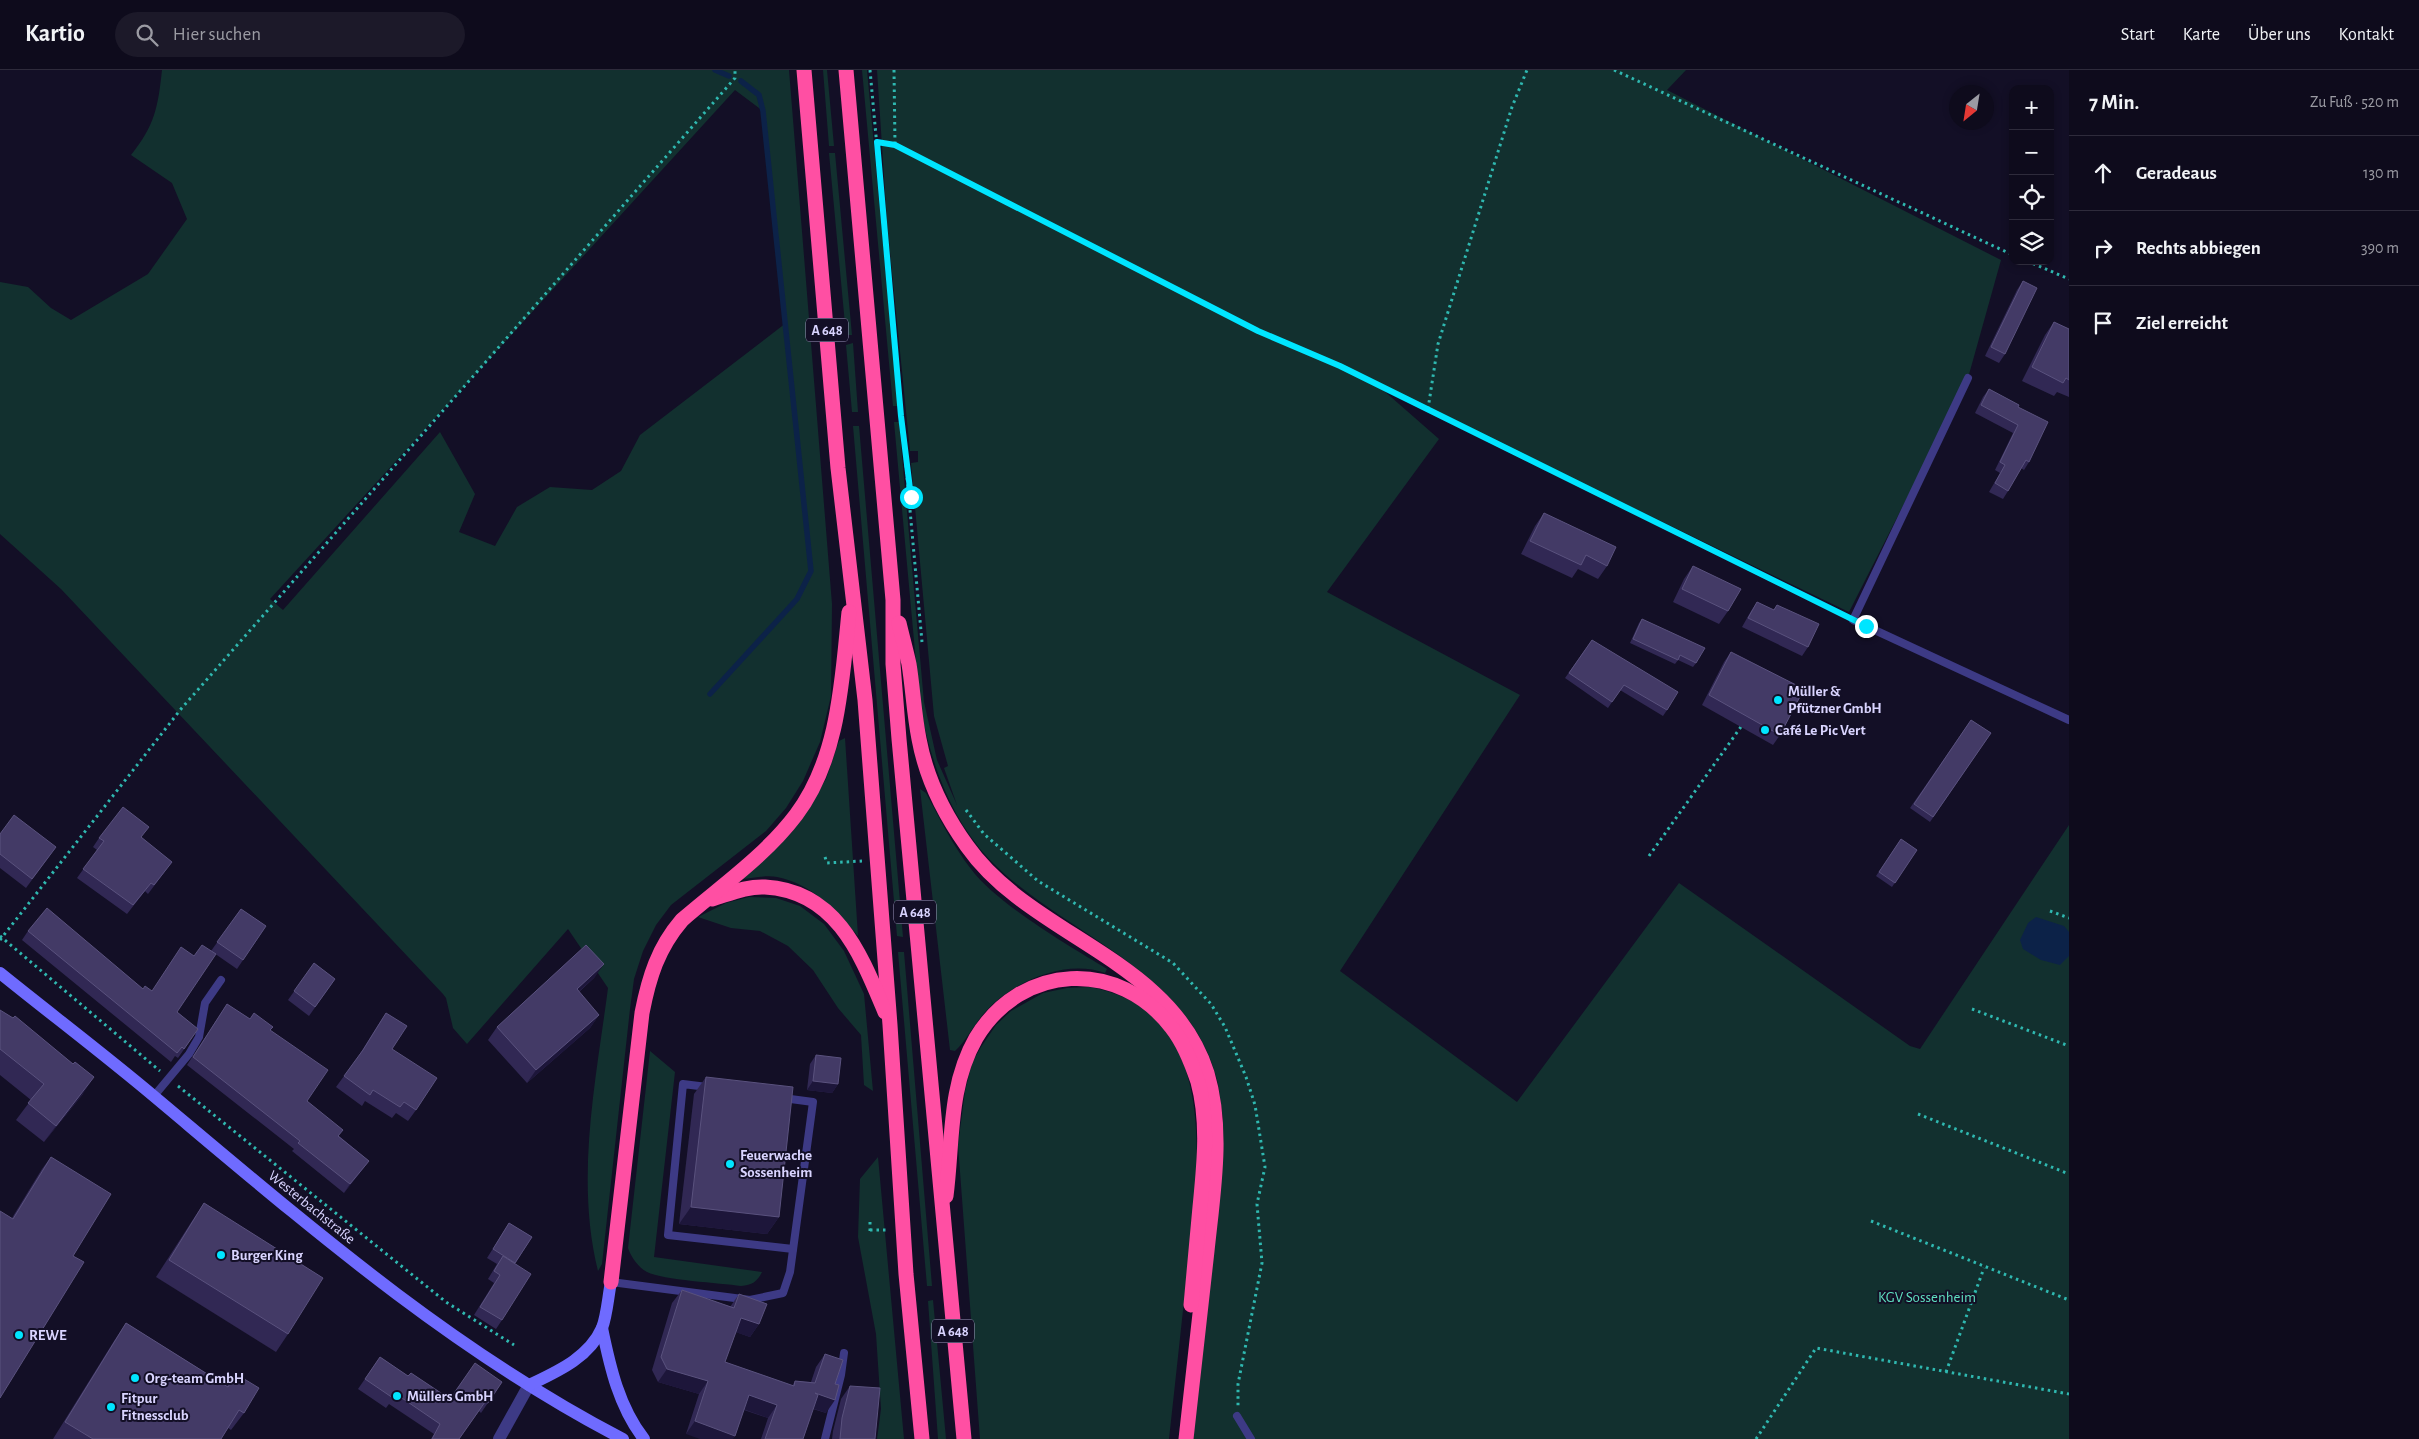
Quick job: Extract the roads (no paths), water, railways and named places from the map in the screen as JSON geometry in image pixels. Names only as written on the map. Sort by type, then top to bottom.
[{"type":"highway","name":"A 648","points":[[804,70],[838,468],[865,700],[890,1025],[906,1274],[922,1439]]},
{"type":"highway","name":"A 648","points":[[846,70],[893,600],[893,664],[942,1223],[964,1439]]},
{"type":"highway","points":[[611,1282],[642,1013],[656,958],[669,936],[682,920],[706,901],[777,836],[796,814],[812,788],[824,758],[836,717],[852,590]]},
{"type":"highway","points":[[893,600],[908,663],[919,740],[931,782],[959,834],[989,872],[1013,893],[1045,918],[1112,960],[1149,988],[1169,1007],[1188,1032],[1206,1072],[1214,1115],[1215,1170],[1186,1439]]},
{"type":"highway","points":[[706,901],[743,889],[765,887],[799,894],[824,909],[845,931],[861,955],[890,1025]]},
{"type":"highway","points":[[942,1223],[951,1159],[951,1125],[955,1091],[964,1062],[977,1038],[996,1011],[1018,993],[1042,983],[1067,978],[1091,979],[1119,985],[1148,1003],[1172,1027],[1187,1053],[1198,1084],[1204,1130],[1204,1168],[1187,1348],[1176,1439]]},
{"type":"main road","name":"Westerbachstraße","points":[[0,973],[154,1096],[361,1267],[434,1323],[529,1385],[623,1439]]},
{"type":"main road","points":[[529,1385],[583,1355],[602,1328],[611,1282]]},
{"type":"main road","points":[[602,1328],[619,1394],[629,1416],[644,1439]]},
{"type":"street","points":[[499,1439],[529,1385]]},
{"type":"lane","points":[[1968,378],[1853,620],[2069,720]]},
{"type":"lane","points":[[154,1096],[199,1037],[205,1002],[221,980]]},
{"type":"lane","points":[[720,1089],[683,1084],[668,1235],[793,1250]]},
{"type":"lane","points":[[611,1282],[750,1300],[783,1293],[790,1272],[813,1102],[776,1097]]},
{"type":"lane","points":[[824,1439],[841,1376],[844,1353]]},
{"type":"lane","points":[[1237,1416],[1251,1439]]},
{"type":"water","points":[[2036,917],[2064,926],[2069,932],[2069,956],[2060,965],[2041,960],[2023,949],[2020,940],[2028,923]]},
{"type":"waterway","points":[[715,70],[729,76]]},
{"type":"waterway","points":[[710,694],[797,599],[811,571],[763,111],[759,95],[741,81]]},
{"type":"place","name":"Müller & Pfützner GmbH","points":[[1778,700]]},
{"type":"place","name":"Café Le Pic Vert","points":[[1765,730]]},
{"type":"place","name":"Feuerwache Sossenheim","points":[[730,1164]]},
{"type":"place","name":"Burger King","points":[[221,1255]]},
{"type":"place","name":"REWE","points":[[19,1335]]},
{"type":"place","name":"Org-team GmbH","points":[[135,1378]]},
{"type":"place","name":"Müllers GmbH","points":[[397,1396]]},
{"type":"place","name":"Fitpur Fitnessclub","points":[[111,1407]]},
{"type":"park label","name":"KGV Sossenheim","points":[[1927,1297]]}]
